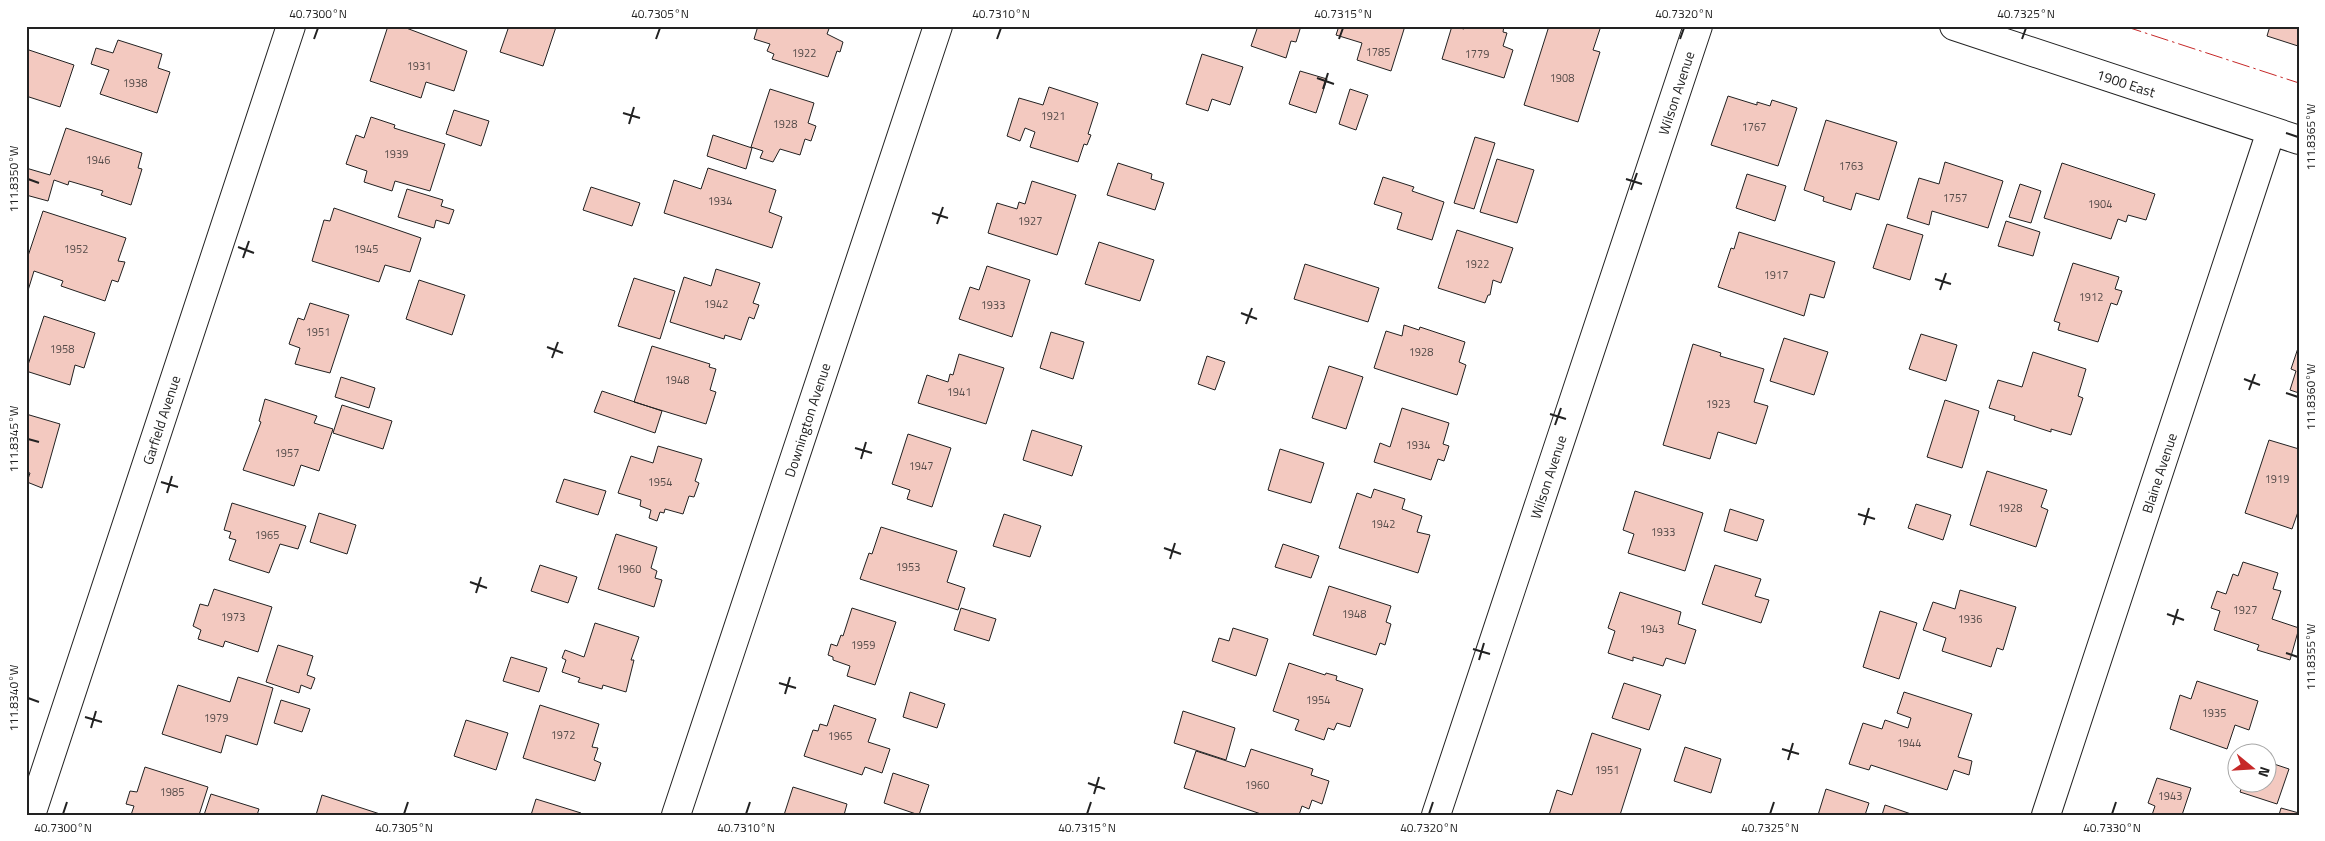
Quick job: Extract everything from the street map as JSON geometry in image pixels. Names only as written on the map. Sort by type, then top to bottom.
[{"type":"street","name":"Garfield Avenue","points":[[31,815],[291,26]]},
{"type":"street","name":"Downington Avenue","points":[[676,815],[938,26]]},
{"type":"street","name":"Wilson Avenue","points":[[1436,815],[1698,26]]},
{"type":"street","name":"1900 East","points":[[1954,26],[2299,140]]},
{"type":"street","name":"Blaine Avenue","points":[[2046,815],[2271,131]]},
{"type":"building","points":[[388,26],[401,26],[467,51],[454,91],[426,82],[421,98],[370,81]]},
{"type":"building","points":[[509,26],[556,27],[543,66],[500,52]]},
{"type":"building","points":[[758,26],[830,26],[827,34],[843,42],[840,52],[837,51],[828,77],[772,59],[774,54],[767,51],[770,44],[754,39]]},
{"type":"building","points":[[1258,26],[1301,26],[1296,42],[1291,41],[1286,58],[1251,46]]},
{"type":"building","points":[[1339,26],[1405,26],[1391,71],[1357,60],[1362,43],[1336,35]]},
{"type":"building","points":[[1452,26],[1464,29],[1465,26],[1504,26],[1503,32],[1507,33],[1503,46],[1513,50],[1504,78],[1442,59]]},
{"type":"building","points":[[1549,26],[1601,26],[1593,50],[1600,52],[1578,122],[1524,105]]},
{"type":"building","points":[[2270,26],[2299,26],[2298,46],[2267,36]]},
{"type":"building","points":[[118,40],[162,54],[158,68],[170,72],[157,113],[100,94],[109,70],[91,64],[96,48],[113,53]]},
{"type":"building","points":[[26,49],[74,65],[60,107],[26,96]]},
{"type":"building","points":[[1202,54],[1243,67],[1230,105],[1212,99],[1208,111],[1186,104]]},
{"type":"building","points":[[1300,71],[1327,79],[1316,113],[1289,104]]},
{"type":"building","points":[[1049,87],[1098,103],[1088,134],[1091,135],[1087,145],[1084,144],[1078,162],[1030,147],[1035,132],[1025,128],[1020,141],[1007,136],[1019,98],[1043,105]]},
{"type":"building","points":[[770,89],[814,103],[808,123],[816,126],[811,141],[805,139],[800,155],[780,149],[773,162],[760,158],[763,151],[751,147]]},
{"type":"building","points":[[1350,89],[1368,95],[1356,130],[1339,124]]},
{"type":"building","points":[[1728,96],[1757,105],[1757,102],[1770,106],[1772,100],[1797,108],[1778,166],[1711,145]]},
{"type":"building","points":[[454,110],[489,121],[481,146],[446,134]]},
{"type":"building","points":[[371,117],[395,125],[394,128],[445,144],[430,191],[395,181],[392,191],[364,182],[367,171],[346,164],[356,135],[364,138]]},
{"type":"building","points":[[1826,120],[1897,142],[1879,200],[1856,193],[1851,210],[1823,201],[1824,197],[1804,190]]},
{"type":"building","points":[[66,128],[142,153],[138,168],[142,169],[131,205],[101,195],[103,191],[69,181],[68,185],[54,180],[48,201],[26,195],[26,168],[50,175]]},
{"type":"building","points":[[713,135],[752,148],[746,169],[707,156]]},
{"type":"building","points":[[1475,137],[1495,143],[1474,209],[1454,203]]},
{"type":"building","points":[[1497,159],[1534,170],[1517,223],[1480,212]]},
{"type":"building","points":[[1945,162],[2003,181],[1988,228],[1932,211],[1929,225],[1907,218],[1919,178],[1939,184]]},
{"type":"building","points":[[1118,163],[1152,174],[1151,179],[1164,183],[1155,210],[1107,195]]},
{"type":"building","points":[[2062,163],[2155,194],[2146,220],[2128,215],[2126,222],[2118,219],[2111,239],[2044,218]]},
{"type":"building","points":[[708,168],[776,190],[769,212],[782,217],[772,248],[664,213],[674,180],[701,189]]},
{"type":"building","points":[[1747,174],[1786,186],[1775,221],[1736,208]]},
{"type":"building","points":[[1383,177],[1414,187],[1412,191],[1444,202],[1432,240],[1397,229],[1402,213],[1374,204]]},
{"type":"building","points":[[1032,181],[1076,195],[1057,255],[988,233],[997,203],[1017,209],[1019,202],[1025,204]]},
{"type":"building","points":[[2020,184],[2041,191],[2031,223],[2009,217]]},
{"type":"building","points":[[591,187],[640,203],[632,226],[583,210]]},
{"type":"building","points":[[407,189],[443,200],[441,206],[454,210],[449,224],[436,220],[434,228],[398,217]]},
{"type":"building","points":[[334,208],[421,238],[410,272],[385,265],[379,282],[312,261],[324,220],[330,221]]},
{"type":"building","points":[[43,211],[126,238],[118,261],[125,262],[118,282],[112,280],[105,301],[61,286],[63,281],[34,271],[26,297],[26,262]]},
{"type":"building","points":[[2006,221],[2040,232],[2033,256],[1998,246]]},
{"type":"building","points":[[1887,224],[1923,235],[1910,280],[1873,268]]},
{"type":"building","points":[[1457,230],[1513,248],[1501,283],[1493,280],[1490,295],[1488,295],[1485,303],[1438,288]]},
{"type":"building","points":[[1739,232],[1835,262],[1824,298],[1810,294],[1804,316],[1718,287],[1731,248],[1734,249]]},
{"type":"building","points":[[1099,242],[1154,260],[1140,301],[1085,284]]},
{"type":"building","points":[[2073,263],[2119,277],[2115,289],[2122,291],[2117,305],[2111,303],[2098,342],[2058,330],[2060,323],[2054,321]]},
{"type":"building","points":[[1305,264],[1379,288],[1368,322],[1294,299]]},
{"type":"building","points":[[987,266],[1030,280],[1012,337],[959,319],[970,287],[979,290]]},
{"type":"building","points":[[716,269],[760,283],[753,303],[759,305],[754,319],[749,317],[741,340],[725,335],[724,339],[670,322],[684,277],[711,286]]},
{"type":"building","points":[[634,278],[675,291],[660,339],[618,326]]},
{"type":"building","points":[[419,280],[465,295],[452,335],[406,319]]},
{"type":"building","points":[[310,303],[349,315],[330,373],[295,364],[300,348],[289,344],[298,318],[304,320]]},
{"type":"building","points":[[44,316],[95,333],[84,368],[75,365],[70,385],[26,371]]},
{"type":"building","points":[[1404,325],[1419,330],[1420,327],[1465,342],[1459,362],[1466,365],[1457,395],[1374,368],[1386,331],[1402,336]]},
{"type":"building","points":[[1051,332],[1084,342],[1073,379],[1040,368]]},
{"type":"building","points":[[1921,334],[1957,345],[1946,381],[1909,369]]},
{"type":"building","points":[[1784,338],[1828,352],[1814,395],[1770,381]]},
{"type":"building","points":[[1693,344],[1721,353],[1720,356],[1764,369],[1754,402],[1768,406],[1756,444],[1718,432],[1710,459],[1663,445]]},
{"type":"building","points":[[2299,345],[2299,393],[2290,390],[2296,371],[2291,369]]},
{"type":"building","points":[[652,346],[710,364],[709,367],[716,369],[710,390],[716,392],[706,424],[634,402]]},
{"type":"building","points":[[2033,352],[2086,369],[2078,396],[2083,398],[2071,435],[2051,429],[2051,432],[2014,420],[2015,416],[1989,408],[1998,380],[2022,387]]},
{"type":"building","points":[[959,354],[1004,368],[986,424],[918,403],[927,375],[948,382],[950,374],[953,375]]},
{"type":"building","points":[[1207,356],[1225,362],[1215,390],[1198,384]]},
{"type":"building","points":[[1329,366],[1363,377],[1346,429],[1312,418]]},
{"type":"building","points":[[341,377],[375,388],[369,408],[335,397]]},
{"type":"building","points":[[602,391],[662,411],[655,433],[594,412]]},
{"type":"building","points":[[265,399],[317,416],[314,423],[333,429],[319,471],[301,465],[294,486],[243,470],[261,422],[259,421]]},
{"type":"building","points":[[1945,400],[1979,411],[1962,468],[1927,457]]},
{"type":"building","points":[[342,405],[392,421],[383,449],[333,433]]},
{"type":"building","points":[[1402,408],[1449,423],[1443,444],[1449,446],[1444,461],[1438,459],[1431,480],[1374,462],[1380,443],[1390,447]]},
{"type":"building","points":[[26,414],[60,424],[42,488],[27,482],[30,473],[26,472]]},
{"type":"building","points":[[1032,430],[1082,446],[1072,476],[1023,460]]},
{"type":"building","points":[[908,434],[951,448],[932,507],[907,499],[910,490],[892,484]]},
{"type":"building","points":[[2269,440],[2299,449],[2299,509],[2292,529],[2245,513]]},
{"type":"building","points":[[658,446],[702,459],[695,481],[699,483],[694,497],[689,496],[683,514],[665,509],[664,513],[660,512],[657,521],[649,518],[651,510],[640,506],[641,500],[618,493],[631,456],[653,463]]},
{"type":"building","points":[[1280,449],[1324,463],[1311,503],[1268,490]]},
{"type":"building","points":[[1987,471],[2047,490],[2041,507],[2048,510],[2036,547],[1970,525]]},
{"type":"building","points":[[564,479],[606,491],[598,515],[556,502]]},
{"type":"building","points":[[1374,489],[1405,499],[1402,509],[1422,516],[1417,532],[1430,535],[1418,573],[1339,548],[1357,493],[1371,498]]},
{"type":"building","points":[[1635,491],[1703,513],[1685,571],[1628,553],[1634,534],[1623,530]]},
{"type":"building","points":[[232,503],[306,526],[298,549],[280,544],[269,573],[229,560],[236,540],[229,538],[231,532],[224,530]]},
{"type":"building","points":[[1916,504],[1951,515],[1943,540],[1908,528]]},
{"type":"building","points":[[1730,509],[1764,520],[1757,541],[1724,531]]},
{"type":"building","points":[[319,513],[356,525],[347,554],[310,542]]},
{"type":"building","points":[[1004,514],[1041,526],[1030,557],[993,546]]},
{"type":"building","points":[[881,527],[957,551],[947,582],[965,588],[958,610],[860,579],[869,553],[872,554]]},
{"type":"building","points":[[616,534],[657,547],[651,568],[657,571],[655,578],[662,580],[654,607],[598,589]]},
{"type":"building","points":[[1283,544],[1319,556],[1311,578],[1275,567]]},
{"type":"building","points":[[2243,562],[2278,573],[2273,589],[2281,591],[2272,619],[2299,628],[2290,660],[2257,650],[2259,645],[2214,630],[2220,611],[2211,608],[2217,591],[2226,594],[2233,574],[2238,576]]},
{"type":"building","points":[[540,565],[577,577],[568,603],[531,591]]},
{"type":"building","points":[[1715,565],[1761,579],[1755,596],[1769,600],[1761,623],[1702,604]]},
{"type":"building","points":[[1329,586],[1391,606],[1386,622],[1391,624],[1385,645],[1380,643],[1376,655],[1313,635]]},
{"type":"building","points":[[214,589],[272,607],[258,652],[225,641],[223,647],[198,639],[201,630],[193,626],[200,604],[208,606]]},
{"type":"building","points":[[1960,590],[2016,607],[2003,650],[1997,648],[1991,667],[1942,651],[1946,638],[1923,630],[1933,602],[1955,609]]},
{"type":"building","points":[[1620,592],[1681,612],[1678,624],[1696,630],[1685,664],[1666,658],[1663,666],[1633,657],[1633,661],[1608,653],[1615,631],[1608,628]]},
{"type":"building","points":[[852,608],[896,622],[875,685],[847,676],[850,666],[833,660],[833,657],[828,655],[831,644],[837,646],[841,635],[843,636]]},
{"type":"building","points":[[961,608],[996,619],[989,641],[954,630]]},
{"type":"building","points":[[1880,611],[1917,623],[1899,679],[1863,667]]},
{"type":"building","points":[[595,623],[639,637],[631,660],[634,660],[626,692],[603,685],[602,689],[578,682],[580,678],[562,672],[566,660],[562,658],[565,650],[584,657]]},
{"type":"building","points":[[1233,628],[1268,639],[1256,676],[1212,661],[1219,638],[1229,641]]},
{"type":"building","points":[[278,645],[313,656],[307,675],[315,678],[311,689],[301,685],[299,693],[266,682]]},
{"type":"building","points":[[511,657],[547,668],[539,692],[503,681]]},
{"type":"building","points":[[1289,663],[1325,675],[1326,673],[1337,676],[1336,680],[1363,689],[1350,727],[1337,723],[1334,730],[1328,728],[1324,740],[1295,730],[1299,720],[1273,711]]},
{"type":"building","points":[[238,677],[273,688],[257,745],[226,735],[221,753],[162,734],[178,685],[230,702]]},
{"type":"building","points":[[2197,681],[2258,701],[2249,730],[2235,725],[2227,749],[2170,729],[2180,695],[2191,699]]},
{"type":"building","points":[[1624,683],[1661,695],[1649,730],[1612,718]]},
{"type":"building","points":[[910,692],[945,704],[937,728],[903,717]]},
{"type":"building","points":[[1904,692],[1972,714],[1958,757],[1972,761],[1969,775],[1954,770],[1947,790],[1871,765],[1869,770],[1849,764],[1863,723],[1882,729],[1885,720],[1908,728],[1911,718],[1897,713]]},
{"type":"building","points":[[281,700],[310,709],[302,732],[274,723]]},
{"type":"building","points":[[540,705],[599,724],[592,747],[598,748],[594,760],[601,763],[595,781],[523,758]]},
{"type":"building","points":[[834,705],[876,719],[868,742],[890,749],[882,773],[865,767],[862,775],[804,756],[813,730],[818,731],[820,724],[827,726]]},
{"type":"building","points":[[1183,711],[1235,728],[1226,760],[1174,743]]},
{"type":"building","points":[[466,720],[508,733],[496,770],[454,756]]},
{"type":"building","points":[[1592,733],[1641,749],[1620,815],[1549,815],[1557,790],[1572,795]]},
{"type":"building","points":[[1685,747],[1721,759],[1711,793],[1674,781]]},
{"type":"building","points":[[1251,749],[1313,769],[1311,775],[1329,781],[1322,804],[1312,800],[1309,809],[1302,806],[1299,815],[1264,815],[1184,788],[1196,751],[1245,767]]},
{"type":"building","points":[[2278,765],[2289,769],[2277,804],[2246,794],[2278,794]]},
{"type":"building","points":[[145,767],[208,787],[199,815],[131,815],[134,806],[126,804],[130,791],[137,792]]},
{"type":"building","points":[[893,773],[929,785],[919,815],[884,803]]},
{"type":"building","points":[[2157,778],[2191,788],[2182,815],[2152,815],[2155,806],[2148,803]]},
{"type":"building","points":[[793,787],[847,804],[844,815],[784,815]]},
{"type":"building","points":[[1826,789],[1869,803],[1865,815],[1818,815]]},
{"type":"building","points":[[211,794],[259,809],[257,815],[204,815]]},
{"type":"building","points":[[322,795],[383,815],[316,815]]},
{"type":"building","points":[[536,799],[581,813],[580,815],[531,815]]},
{"type":"building","points":[[1885,805],[1914,815],[1882,815]]},
{"type":"building","points":[[2281,808],[2299,813],[2299,815],[2279,815]]},
{"type":"power","points":[[2124,26],[2299,83]]}]
